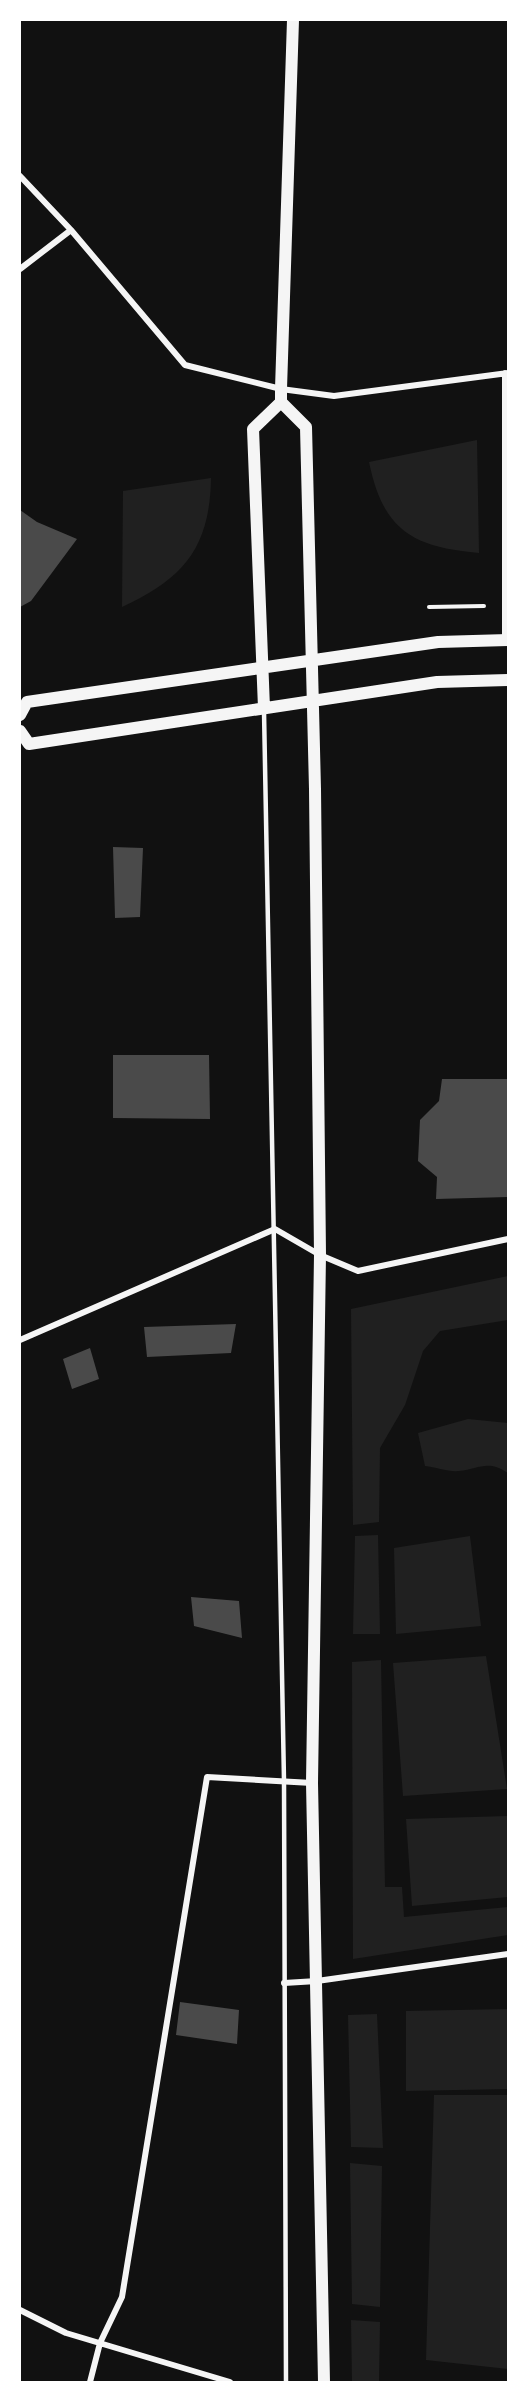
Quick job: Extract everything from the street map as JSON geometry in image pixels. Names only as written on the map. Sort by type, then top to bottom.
[{"type":"main road","points":[[293,20],[281,402],[306,427],[313,701],[320,1255],[312,1783],[324,2382]]},
{"type":"main road","points":[[264,708],[253,429],[281,402]]},
{"type":"main road","points":[[20,714],[27,702],[438,642],[507,640]]},
{"type":"main road","points":[[20,731],[29,744],[437,682],[508,680]]},
{"type":"street","points":[[20,176],[71,230],[185,365],[281,389],[334,396],[507,373],[505,606],[507,640]]},
{"type":"street","points":[[20,269],[71,230]]},
{"type":"street","points":[[20,1340],[275,1229],[320,1255],[358,1271],[508,1239]]},
{"type":"street","points":[[90,2382],[100,2343],[122,2297],[207,1777],[312,1783]]},
{"type":"street","points":[[284,1983],[317,1981],[508,1954]]},
{"type":"street","points":[[20,2310],[66,2333],[230,2382]]},
{"type":"lane","points":[[264,708],[284,1781],[286,2382]]},
{"type":"path","points":[[429,607],[505,606]]},
{"type":"shaded area","points":[[477,440],[479,553],[436,546],[418,540],[404,531],[392,519],[383,504],[369,462]]},
{"type":"shaded area","points":[[211,478],[205,524],[189,558],[162,585],[122,607],[123,491]]},
{"type":"shaded area","points":[[508,1276],[508,1320],[440,1331],[423,1351],[405,1405],[380,1448],[379,1522],[353,1525],[351,1309]]},
{"type":"shaded area","points":[[468,1419],[508,1423],[508,1473],[494,1466],[455,1471],[425,1466],[418,1433]]},
{"type":"shaded area","points":[[378,1535],[380,1634],[353,1634],[355,1536]]},
{"type":"shaded area","points":[[470,1536],[481,1626],[396,1634],[394,1548]]},
{"type":"shaded area","points":[[486,1656],[507,1789],[403,1796],[393,1663]]},
{"type":"shaded area","points":[[381,1660],[385,1887],[402,1887],[404,1917],[508,1907],[508,1935],[353,1959],[352,1662]]},
{"type":"shaded area","points":[[508,1816],[508,1897],[412,1906],[406,1819]]},
{"type":"shaded area","points":[[508,2009],[508,2089],[406,2091],[406,2011]]},
{"type":"shaded area","points":[[377,2014],[383,2148],[351,2147],[348,2015]]},
{"type":"shaded area","points":[[434,2095],[508,2095],[508,2369],[426,2360]]},
{"type":"shaded area","points":[[350,2163],[382,2166],[380,2307],[352,2304]]},
{"type":"shaded area","points":[[351,2320],[380,2322],[379,2381],[383,2382],[352,2382]]},
{"type":"building","points":[[20,510],[37,522],[77,539],[31,601],[20,607]]},
{"type":"building","points":[[113,847],[143,848],[140,917],[115,918]]},
{"type":"building","points":[[113,1055],[209,1055],[210,1119],[113,1118]]},
{"type":"building","points":[[442,1079],[508,1079],[508,1197],[436,1199],[437,1177],[418,1161],[420,1120],[439,1101]]},
{"type":"building","points":[[236,1324],[231,1353],[147,1357],[144,1327]]},
{"type":"building","points":[[90,1348],[99,1379],[72,1389],[63,1359]]},
{"type":"building","points":[[191,1597],[239,1601],[242,1638],[194,1626]]},
{"type":"building","points":[[180,2002],[239,2010],[237,2044],[176,2035]]}]
